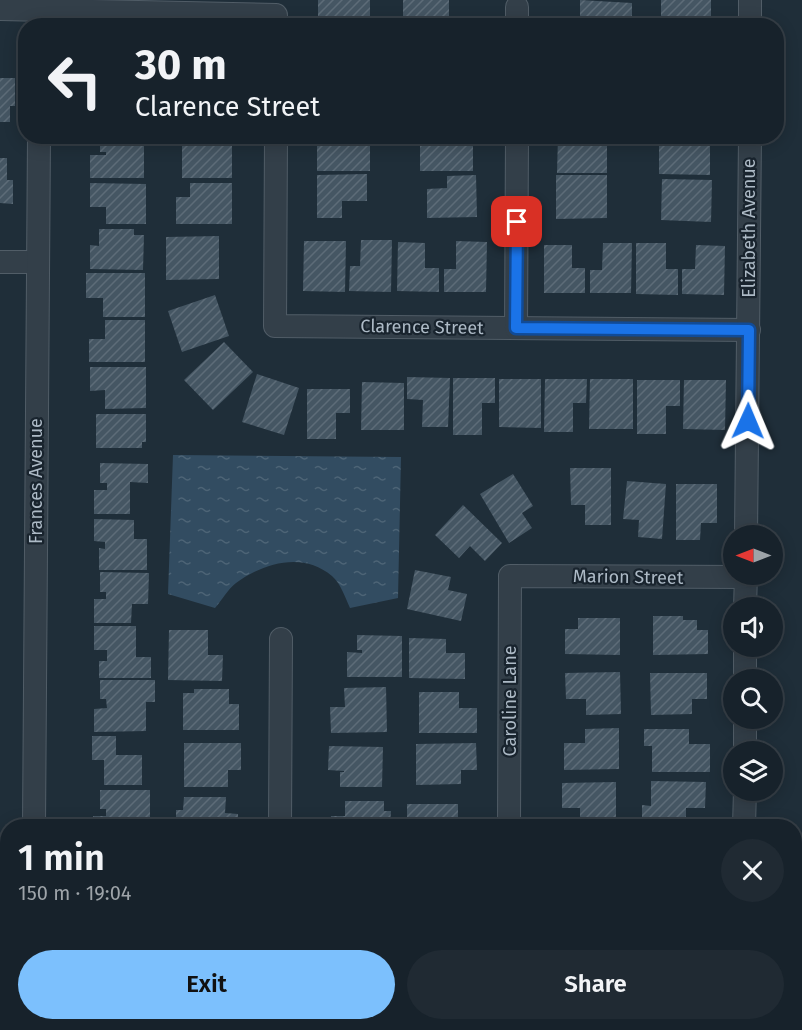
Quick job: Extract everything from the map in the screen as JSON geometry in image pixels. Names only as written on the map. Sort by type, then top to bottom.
[{"type":"street","points":[[750,0],[750,18]]},
{"type":"street","points":[[0,9],[40,18],[276,13]]},
{"type":"street","name":"Frances Avenue","points":[[34,819],[39,144]]},
{"type":"street","name":"Clarence Street","points":[[276,144],[275,326],[749,330]]},
{"type":"street","points":[[516,328],[517,144]]},
{"type":"street","name":"Elizabeth Avenue","points":[[746,525],[750,144]]},
{"type":"street","points":[[0,262],[38,262]]},
{"type":"street","name":"Marion Street","points":[[510,576],[723,576]]},
{"type":"street","name":"Caroline Lane","points":[[509,819],[510,576]]},
{"type":"street","points":[[280,819],[281,639]]},
{"type":"street","points":[[744,819],[745,801]]},
{"type":"water","points":[[173,455],[401,457],[398,598],[350,608],[332,576],[321,568],[296,562],[271,565],[247,576],[233,585],[215,608],[168,594]]},
{"type":"building","points":[[318,0],[370,0],[370,18],[318,18]]},
{"type":"building","points":[[403,0],[449,0],[449,18],[403,18]]},
{"type":"building","points":[[580,0],[632,3],[632,18],[580,18]]},
{"type":"building","points":[[661,0],[711,0],[711,18],[661,18]]},
{"type":"building","points":[[0,78],[15,78],[15,106],[10,106],[10,122],[0,122]]},
{"type":"building","points":[[100,144],[144,144],[144,178],[90,178],[90,155],[106,155],[106,152],[100,152]]},
{"type":"building","points":[[182,144],[232,144],[232,178],[182,178]]},
{"type":"building","points":[[317,144],[370,144],[370,171],[317,171]]},
{"type":"building","points":[[420,144],[473,144],[473,171],[420,171]]},
{"type":"building","points":[[558,144],[607,144],[607,173],[557,173]]},
{"type":"building","points":[[659,144],[710,144],[710,175],[659,174]]},
{"type":"building","points":[[0,158],[7,158],[7,180],[13,180],[13,204],[0,203]]},
{"type":"building","points":[[367,174],[367,201],[342,201],[342,218],[317,218],[317,175]]},
{"type":"building","points":[[476,175],[477,217],[427,218],[427,189],[447,188],[447,176]]},
{"type":"building","points":[[556,175],[607,175],[607,218],[556,219]]},
{"type":"building","points":[[662,179],[712,180],[711,222],[661,220]]},
{"type":"building","points":[[90,183],[146,184],[146,224],[106,224],[106,207],[90,207]]},
{"type":"building","points":[[190,183],[232,183],[232,224],[176,224],[176,197],[190,197]]},
{"type":"building","points":[[99,229],[134,229],[134,235],[144,235],[143,270],[90,269],[90,245],[99,246]]},
{"type":"building","points":[[219,236],[219,279],[166,280],[166,237]]},
{"type":"building","points":[[361,240],[392,240],[391,292],[349,291],[350,266],[360,266]]},
{"type":"building","points":[[304,241],[346,241],[345,292],[303,291]]},
{"type":"building","points":[[456,241],[487,242],[486,292],[444,292],[444,269],[456,269]]},
{"type":"building","points":[[398,242],[425,243],[425,268],[439,268],[439,292],[397,291]]},
{"type":"building","points":[[603,243],[632,243],[631,293],[590,293],[590,270],[602,270]]},
{"type":"building","points":[[636,243],[666,243],[666,269],[678,269],[678,295],[636,294]]},
{"type":"building","points":[[544,245],[572,245],[572,268],[585,268],[585,293],[544,293]]},
{"type":"building","points":[[696,245],[725,246],[724,295],[682,294],[682,269],[695,269]]},
{"type":"building","points":[[86,273],[145,273],[145,317],[103,317],[103,298],[86,298]]},
{"type":"building","points":[[215,295],[229,336],[182,352],[168,311]]},
{"type":"building","points":[[105,320],[145,320],[145,362],[89,362],[89,339],[105,339]]},
{"type":"building","points":[[224,342],[253,372],[213,410],[184,380]]},
{"type":"building","points":[[90,367],[146,367],[146,408],[105,409],[105,390],[90,391]]},
{"type":"building","points":[[257,374],[299,388],[284,435],[242,422]]},
{"type":"building","points":[[407,377],[450,378],[448,427],[422,427],[423,400],[407,399]]},
{"type":"building","points":[[453,378],[495,378],[495,403],[482,403],[482,435],[453,435]]},
{"type":"building","points":[[499,379],[541,379],[541,428],[499,427]]},
{"type":"building","points":[[545,379],[587,379],[586,403],[573,403],[573,432],[544,432]]},
{"type":"building","points":[[590,379],[633,379],[633,429],[589,429]]},
{"type":"building","points":[[637,380],[680,380],[680,406],[666,406],[666,434],[637,434]]},
{"type":"building","points":[[684,380],[726,380],[725,430],[683,429]]},
{"type":"building","points":[[362,382],[404,383],[404,430],[361,430]]},
{"type":"building","points":[[307,389],[350,389],[350,413],[336,413],[336,439],[307,439]]},
{"type":"building","points":[[96,414],[146,414],[146,442],[142,442],[142,448],[96,448]]},
{"type":"building","points":[[100,463],[148,464],[148,483],[130,482],[130,514],[94,514],[94,490],[107,490],[107,483],[100,483]]},
{"type":"building","points":[[570,468],[611,468],[611,525],[585,525],[585,505],[571,505]]},
{"type":"building","points":[[513,474],[533,506],[522,513],[532,528],[509,543],[480,494]]},
{"type":"building","points":[[627,481],[666,484],[662,539],[638,537],[639,520],[623,519]]},
{"type":"building","points":[[676,484],[717,484],[717,523],[701,523],[700,540],[676,540]]},
{"type":"building","points":[[463,505],[502,543],[485,561],[470,546],[459,558],[435,535]]},
{"type":"building","points":[[94,519],[134,520],[134,539],[147,539],[147,570],[99,570],[99,548],[105,549],[105,542],[94,541]]},
{"type":"building","points":[[415,570],[451,577],[448,590],[467,594],[461,621],[407,609]]},
{"type":"building","points":[[100,572],[149,573],[148,604],[132,604],[131,623],[94,623],[94,599],[106,599],[106,592],[100,592]]},
{"type":"building","points":[[653,616],[683,616],[683,620],[697,620],[697,630],[708,630],[708,654],[653,655]]},
{"type":"building","points":[[578,618],[620,618],[620,655],[565,654],[565,629],[578,629]]},
{"type":"building","points":[[94,626],[136,626],[136,657],[151,657],[151,678],[99,678],[99,661],[107,661],[107,650],[94,650]]},
{"type":"building","points":[[169,630],[208,630],[208,655],[223,655],[222,681],[168,680]]},
{"type":"building","points":[[357,635],[402,636],[402,677],[347,677],[347,652],[362,653],[362,650],[357,650]]},
{"type":"building","points":[[409,638],[446,639],[446,653],[465,653],[465,679],[409,678]]},
{"type":"building","points":[[620,672],[621,714],[586,715],[586,699],[566,699],[565,673]]},
{"type":"building","points":[[650,673],[707,673],[707,699],[692,699],[692,714],[651,715]]},
{"type":"building","points":[[100,680],[155,680],[155,702],[146,702],[146,731],[94,732],[94,709],[107,708],[106,699],[100,699]]},
{"type":"building","points":[[386,687],[387,732],[331,733],[330,707],[345,707],[344,688]]},
{"type":"building","points":[[194,689],[229,689],[229,704],[239,704],[239,730],[183,730],[183,693],[194,693]]},
{"type":"building","points":[[419,692],[459,692],[459,708],[477,708],[477,733],[419,733]]},
{"type":"building","points":[[619,728],[619,769],[564,770],[564,743],[585,743],[585,729]]},
{"type":"building","points":[[644,729],[689,729],[689,744],[710,744],[710,772],[652,772],[652,746],[644,746]]},
{"type":"building","points":[[92,736],[116,736],[116,755],[142,755],[142,785],[104,785],[104,760],[92,760]]},
{"type":"building","points":[[184,743],[241,743],[241,770],[228,770],[228,787],[184,787]]},
{"type":"building","points":[[476,743],[477,770],[461,770],[461,784],[416,785],[416,744]]},
{"type":"building","points":[[329,746],[383,747],[382,787],[340,787],[340,772],[344,771],[328,770]]},
{"type":"building","points":[[651,781],[706,782],[705,808],[686,808],[686,819],[642,819],[642,805],[651,806]]},
{"type":"building","points":[[616,782],[616,819],[580,819],[580,808],[562,808],[562,783]]},
{"type":"building","points":[[100,790],[150,790],[150,818],[93,819],[93,816],[106,816],[106,809],[100,809]]},
{"type":"building","points":[[184,797],[226,797],[225,813],[238,814],[238,819],[176,819],[176,810],[183,810]]},
{"type":"building","points":[[345,801],[384,801],[384,811],[391,811],[390,819],[331,819],[331,816],[345,816]]},
{"type":"building","points":[[407,804],[458,804],[458,818],[476,818],[476,819],[407,819]]},
{"type":"route","points":[[517,222],[516,328],[749,330],[748,421]]}]
